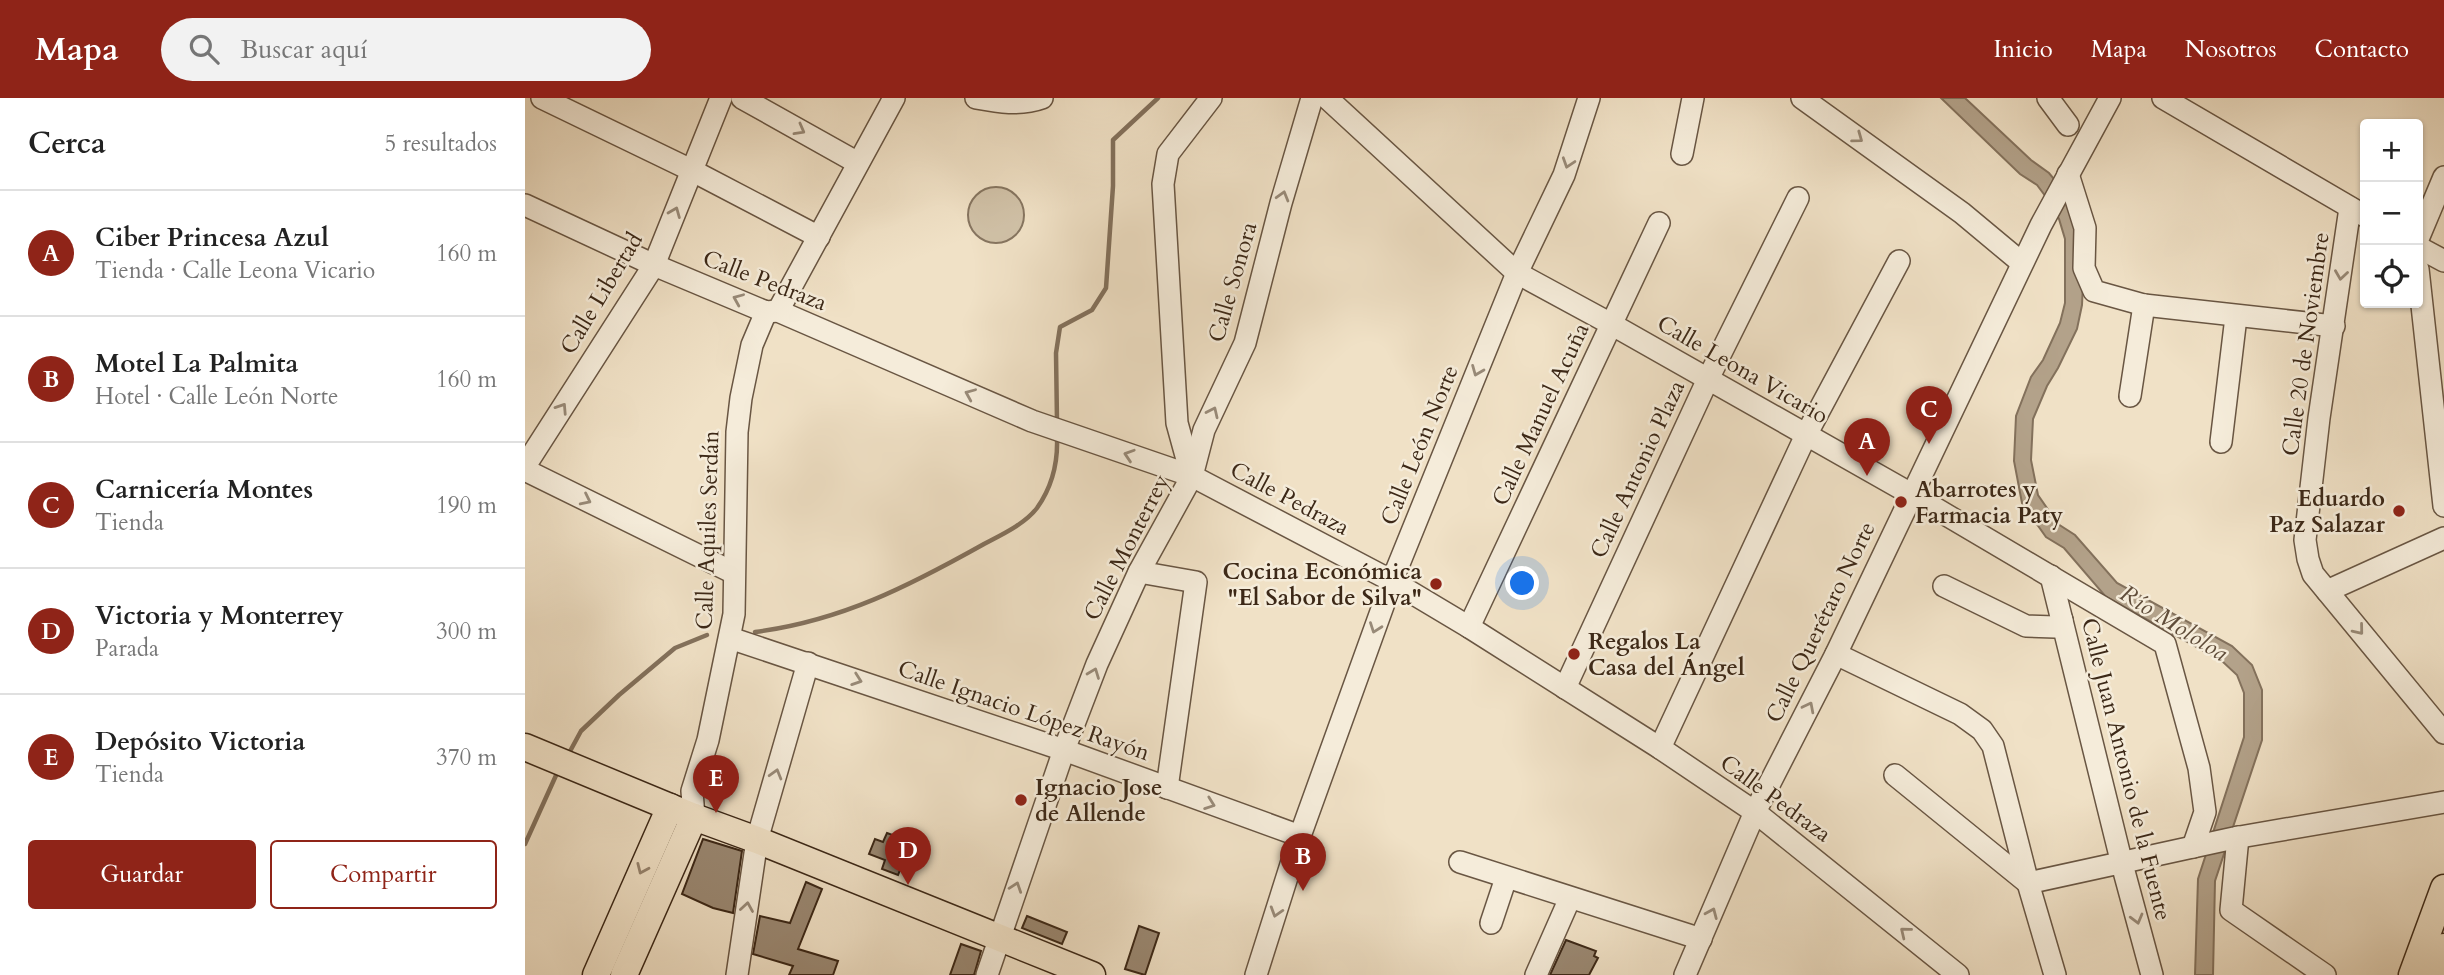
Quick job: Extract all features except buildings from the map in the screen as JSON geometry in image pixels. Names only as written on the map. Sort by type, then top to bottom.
[{"type":"main road","points":[[528,748],[670,807],[693,804],[757,840],[1092,975]]},
{"type":"main road","points":[[624,975],[693,804]]},
{"type":"main road","points":[[596,975],[670,807]]},
{"type":"main road","points":[[2412,975],[2444,888]]},
{"type":"main road","points":[[2434,975],[2444,947]]},
{"type":"street","points":[[542,98],[691,170],[819,237]]},
{"type":"street","name":"Calle Libertad","points":[[525,468],[654,265],[721,98]]},
{"type":"street","points":[[742,98],[858,163]]},
{"type":"street","name":"Calle Aquiles Serdán","points":[[693,804],[708,740],[740,641],[734,614],[737,432],[752,345],[819,237],[894,98]]},
{"type":"street","points":[[976,98],[1020,103],[1042,98]]},
{"type":"street","name":"Calle Monterrey","points":[[987,975],[1064,750],[1097,664],[1139,572],[1192,476],[1177,423],[1164,184],[1168,154],[1211,98]]},
{"type":"street","name":"Calle Sonora","points":[[1192,476],[1204,430],[1245,343],[1281,203],[1312,98]]},
{"type":"street","name":"Calle Leona Vicario","points":[[1327,98],[1517,273],[1911,494],[2165,644],[2199,768],[2205,812],[2196,847]]},
{"type":"street","name":"Calle León Norte","points":[[1256,975],[1300,836],[1392,581],[1517,273],[1564,174],[1589,98]]},
{"type":"street","points":[[1682,155],[1693,98]]},
{"type":"street","points":[[1802,98],[1962,213],[2022,263]]},
{"type":"street","points":[[2048,98],[2068,125]]},
{"type":"street","name":"Calle Querétaro Norte","points":[[1685,975],[1755,812],[1836,654],[2022,263],[2109,98]]},
{"type":"street","points":[[2163,98],[2358,212]]},
{"type":"street","points":[[2066,177],[2085,228],[2084,268],[2094,291],[2144,305],[2334,326]]},
{"type":"street","points":[[2423,227],[2444,177]]},
{"type":"street","name":"Calle Antonio Plaza","points":[[1565,688],[1708,379],[1798,198]]},
{"type":"street","name":"Calle Pedraza","points":[[525,205],[654,265],[772,311],[1033,421],[1192,476],[1392,581],[1660,748],[1755,812],[1958,975]]},
{"type":"street","name":"Calle 20 de Noviembre","points":[[2358,212],[2334,326],[2319,418],[2305,540],[2308,559],[2313,574],[2444,733]]},
{"type":"street","name":"Calle Manuel Acuña","points":[[1468,627],[1659,223]]},
{"type":"street","points":[[2423,250],[2444,261]]},
{"type":"street","points":[[1660,748],[1805,435],[1899,261]]},
{"type":"street","points":[[2130,397],[2144,305]]},
{"type":"street","points":[[2422,308],[2444,506]]},
{"type":"street","points":[[2221,442],[2236,317]]},
{"type":"street","points":[[525,468],[734,573]]},
{"type":"street","points":[[2327,591],[2444,538]]},
{"type":"street","points":[[1139,572],[1196,582],[1167,788]]},
{"type":"street","name":"Calle Juan Antonio de la Fuente","points":[[2051,576],[2122,864],[2153,975]]},
{"type":"street","points":[[1944,586],[2026,626],[2055,626],[2062,620]]},
{"type":"street","name":"Calle Ignacio López Rayón","points":[[740,641],[1064,750],[1300,836]]},
{"type":"street","points":[[1836,654],[1960,714],[1982,730],[1993,746],[2055,975]]},
{"type":"street","points":[[737,975],[757,840],[800,660]]},
{"type":"street","points":[[1895,775],[2028,883]]},
{"type":"street","points":[[2028,883],[2236,837],[2444,802]]},
{"type":"street","points":[[2236,837],[2231,910],[2325,975]]},
{"type":"street","points":[[1460,862],[1701,939]]},
{"type":"street","points":[[1491,923],[1506,878]]},
{"type":"street","points":[[1536,975],[1570,898]]},
{"type":"shaded area","points":[[996,187],[1007,189],[1016,195],[1022,204],[1022,226],[1016,235],[1007,241],[996,243],[985,241],[976,235],[970,226],[968,215],[970,204],[976,195],[985,189]]},
{"type":"water","name":"Río Mololoa","points":[[1941,98],[1965,98],[2031,160],[2049,173],[2064,191],[2076,213],[2083,283],[2082,305],[2077,329],[2033,419],[2031,460],[2038,495],[2058,524],[2075,535],[2117,583],[2232,646],[2252,665],[2262,690],[2262,740],[2215,881],[2213,975],[2195,975],[2198,879],[2244,737],[2244,693],[2237,675],[2222,661],[2106,597],[2064,548],[2046,537],[2022,503],[2014,461],[2016,416],[2031,377],[2043,360],[2060,323],[2065,303],[2065,239],[2059,219],[2037,185],[2020,174]]},
{"type":"waterway","points":[[1057,422],[1056,353],[1060,327],[1092,310],[1106,288],[1113,186],[1113,140],[1158,98]]},
{"type":"waterway","points":[[755,632],[817,620],[874,600],[1012,529],[1032,514],[1047,492],[1055,465],[1057,437]]},
{"type":"waterway","points":[[568,755],[581,731],[619,695],[675,648],[707,635]]},
{"type":"waterway","points":[[525,844],[558,771]]},
{"type":"place","name":"Carnicería Montes","points":[[1929,444]]},
{"type":"place","name":"Ciber Princesa Azul","points":[[1867,476]]},
{"type":"place","name":"Abarrotes y Farmacia Paty","points":[[1901,502]]},
{"type":"place","name":"Eduardo Paz Salazar","points":[[2399,511]]},
{"type":"place","name":"Cocina Económica \"El Sabor de Silva\"","points":[[1436,584]]},
{"type":"place","name":"Regalos La Casa del Ángel","points":[[1574,654]]},
{"type":"place","name":"Ignacio Jose de Allende","points":[[1021,800]]},
{"type":"place","name":"Depósito Victoria","points":[[716,813]]},
{"type":"place","name":"Victoria y Monterrey","points":[[908,885]]},
{"type":"place","name":"Motel La Palmita","points":[[1303,891]]}]
